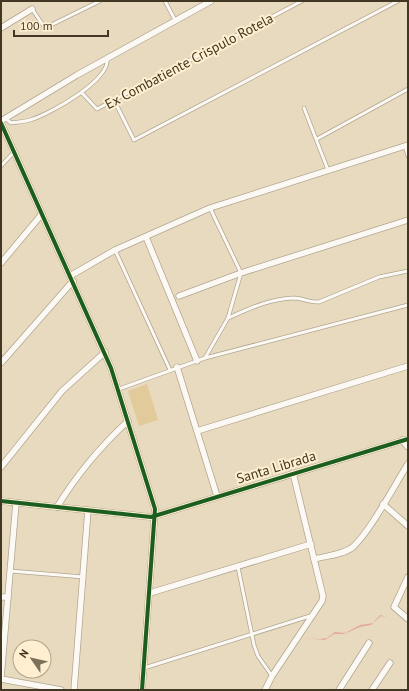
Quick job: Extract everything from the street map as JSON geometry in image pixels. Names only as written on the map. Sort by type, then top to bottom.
[{"type":"street","points":[[142,690],[150,593],[153,516],[119,389],[105,352],[14,152],[2,121],[107,58],[211,1]]},
{"type":"street","points":[[1,28],[32,9]]},
{"type":"street","points":[[1,363],[72,279],[116,250],[210,208],[406,145]]},
{"type":"street","points":[[1,263],[42,214]]},
{"type":"street","points":[[179,296],[241,273],[408,220]]},
{"type":"street","points":[[146,237],[196,361]]},
{"type":"street","points":[[1,467],[62,392],[105,352]]},
{"type":"street","points":[[197,432],[408,366]]},
{"type":"street","points":[[177,367],[217,496]]},
{"type":"street","points":[[56,507],[68,489],[115,433],[128,421]]},
{"type":"street","points":[[405,439],[408,447]]},
{"type":"street","name":"Santa Librada","points":[[153,516],[405,439]]},
{"type":"street","points":[[314,559],[343,552],[353,547],[383,504],[408,464]]},
{"type":"street","points":[[265,690],[272,676],[313,616],[323,596],[293,473]]},
{"type":"street","points":[[1,501],[153,516]]},
{"type":"street","points":[[16,503],[1,678],[61,690]]},
{"type":"street","points":[[383,504],[408,526]]},
{"type":"street","points":[[74,690],[84,577],[88,510]]},
{"type":"street","points":[[150,593],[311,544]]},
{"type":"street","points":[[408,577],[394,607],[408,619]]},
{"type":"street","points":[[1,596],[8,597]]},
{"type":"street","points":[[339,690],[369,642]]},
{"type":"street","points":[[372,690],[390,663]]},
{"type":"lane","points":[[32,9],[45,28],[100,1]]},
{"type":"lane","points":[[165,1],[174,20]]},
{"type":"lane","name":"Ex Combatiente Crispulo Rotela","points":[[82,93],[97,109],[302,1]]},
{"type":"lane","points":[[114,100],[134,140],[398,1]]},
{"type":"lane","points":[[2,121],[11,123],[32,120],[82,93],[101,75],[108,64],[107,58]]},
{"type":"lane","points":[[317,139],[408,89]]},
{"type":"lane","points":[[304,108],[328,170]]},
{"type":"lane","points":[[406,145],[408,156]]},
{"type":"lane","points":[[1,166],[14,152]]},
{"type":"lane","points":[[205,358],[228,318],[241,273],[210,208]]},
{"type":"lane","points":[[116,250],[170,370]]},
{"type":"lane","points":[[228,318],[273,300],[301,298],[319,302],[379,277],[408,271]]},
{"type":"lane","points":[[119,389],[205,358],[408,305]]},
{"type":"lane","points":[[238,565],[258,656],[272,676]]},
{"type":"lane","points":[[10,571],[84,577]]},
{"type":"lane","points":[[144,668],[313,616]]},
{"type":"shaded area","points":[[147,384],[158,420],[139,426],[128,391]]},
{"type":"shaded area","points":[[380,615],[387,617],[381,616],[371,625],[360,627],[344,634],[334,634],[325,640],[303,638],[319,639],[327,638],[335,632],[345,633],[360,625],[373,623]]},
{"type":"cycle path","points":[[1,123],[111,368],[155,509],[142,690]]},
{"type":"cycle path","points":[[1,501],[151,517],[408,439]]}]
